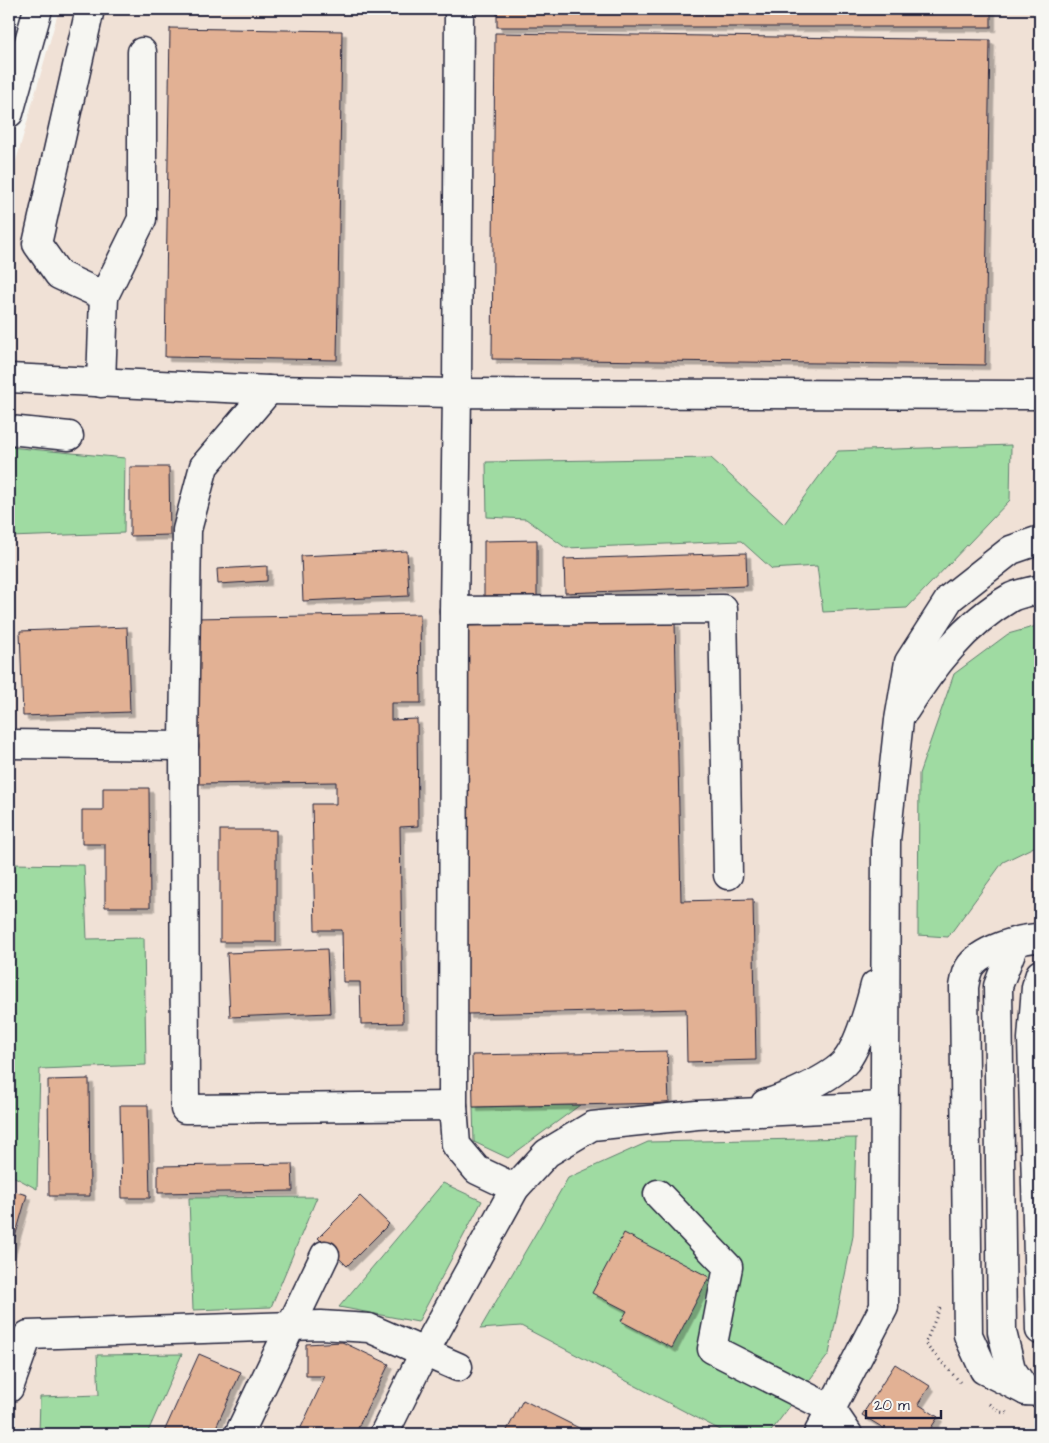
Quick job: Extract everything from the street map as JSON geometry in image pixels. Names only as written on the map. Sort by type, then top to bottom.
[{"type":"lane","points":[[9,113],[38,9]]},
{"type":"lane","points":[[90,9],[37,244],[59,275],[104,296]]},
{"type":"lane","points":[[459,9],[458,393],[454,610],[453,1106],[456,1145],[477,1170],[515,1188]]},
{"type":"lane","points":[[101,383],[104,296],[142,220],[142,52]]},
{"type":"lane","points":[[9,378],[269,390],[458,393],[1040,395]]},
{"type":"lane","points":[[269,390],[204,466],[187,530],[184,746],[185,1109],[453,1106]]},
{"type":"lane","points":[[9,430],[69,436]]},
{"type":"lane","points":[[818,1434],[884,1307],[884,944],[886,840],[899,720],[909,662],[950,598],[1011,550],[1040,540]]},
{"type":"lane","points":[[899,720],[925,679],[960,636],[1011,597],[1040,590]]},
{"type":"lane","points":[[454,610],[723,609],[728,875]]},
{"type":"lane","points":[[9,744],[184,746]]},
{"type":"lane","points":[[1028,940],[985,954],[970,968],[964,988],[968,1335],[984,1370],[1033,1391]]},
{"type":"lane","points":[[728,1113],[782,1100],[817,1082],[846,1061],[868,1013],[884,944]]},
{"type":"lane","points":[[1040,974],[1036,987],[1032,1039],[1040,1330]]},
{"type":"lane","points":[[384,1434],[424,1353],[515,1188],[547,1153],[592,1126],[728,1113],[884,1106]]},
{"type":"lane","points":[[658,1194],[728,1267],[712,1349],[831,1409],[848,1434]]},
{"type":"lane","points":[[239,1434],[325,1255]]},
{"type":"lane","points":[[9,1388],[28,1335],[291,1326],[369,1328],[458,1367]]},
{"type":"shaded area","points":[[59,9],[1040,9],[1040,1434],[9,1434],[9,186]]},
{"type":"green space","points":[[1011,445],[1010,500],[907,608],[823,612],[817,566],[772,569],[741,541],[566,548],[526,519],[487,517],[486,462],[711,458],[784,524],[838,451]]},
{"type":"green space","points":[[9,447],[125,458],[124,533],[9,537]]},
{"type":"green space","points":[[1040,625],[1040,844],[1003,862],[948,937],[918,935],[919,774],[954,674],[1008,634]]},
{"type":"green space","points":[[9,864],[84,865],[87,939],[144,938],[146,1065],[40,1069],[37,1189],[9,1174]]},
{"type":"green space","points":[[580,1105],[508,1158],[474,1142],[473,1107]]},
{"type":"green space","points":[[856,1138],[853,1236],[829,1354],[769,1434],[728,1434],[521,1326],[480,1329],[568,1178],[648,1142]]},
{"type":"green space","points":[[443,1183],[482,1201],[418,1322],[339,1307]]},
{"type":"green space","points":[[317,1197],[271,1307],[193,1310],[189,1198]]},
{"type":"green space","points":[[182,1354],[147,1434],[39,1434],[40,1397],[99,1395],[97,1355]]},
{"type":"building","points":[[497,9],[991,9],[991,27],[497,27]]},
{"type":"building","points":[[170,28],[342,31],[337,360],[165,357]]},
{"type":"building","points":[[495,33],[990,40],[985,365],[492,359]]},
{"type":"building","points":[[130,467],[169,467],[170,535],[130,536]]},
{"type":"building","points":[[537,540],[537,596],[484,596],[484,541]]},
{"type":"building","points":[[407,551],[409,596],[303,601],[301,556]]},
{"type":"building","points":[[746,553],[747,586],[565,593],[564,559]]},
{"type":"building","points":[[267,566],[267,581],[218,584],[217,569]]},
{"type":"building","points":[[420,614],[421,703],[391,703],[391,720],[417,719],[418,826],[400,827],[403,1023],[361,1024],[360,982],[343,982],[342,930],[315,930],[312,804],[336,804],[336,782],[198,784],[195,618]]},
{"type":"building","points":[[675,622],[681,901],[753,899],[756,1060],[687,1062],[686,1009],[467,1014],[460,626]]},
{"type":"building","points":[[127,627],[130,712],[23,716],[20,631]]},
{"type":"building","points":[[103,788],[149,788],[150,907],[105,907],[105,844],[82,844],[82,810],[103,810]]},
{"type":"building","points":[[220,830],[276,830],[276,942],[220,942]]},
{"type":"building","points":[[327,949],[330,1013],[230,1017],[227,953]]},
{"type":"building","points":[[667,1051],[669,1103],[473,1107],[472,1055]]},
{"type":"building","points":[[89,1079],[90,1196],[49,1196],[48,1080]]},
{"type":"building","points":[[120,1105],[148,1105],[150,1198],[122,1198]]},
{"type":"building","points":[[292,1164],[293,1191],[158,1193],[158,1166]]},
{"type":"building","points":[[9,1190],[27,1195],[9,1258]]},
{"type":"building","points":[[360,1196],[389,1224],[347,1266],[318,1238]]},
{"type":"building","points":[[624,1233],[709,1277],[672,1348],[621,1321],[627,1311],[592,1293]]},
{"type":"building","points":[[342,1342],[389,1364],[355,1434],[298,1434],[325,1376],[306,1376],[306,1344]]},
{"type":"building","points":[[199,1354],[241,1372],[213,1434],[163,1434]]},
{"type":"building","points":[[895,1364],[930,1386],[918,1404],[938,1417],[927,1434],[893,1434],[862,1415]]},
{"type":"building","points":[[523,1400],[591,1434],[505,1434]]}]
